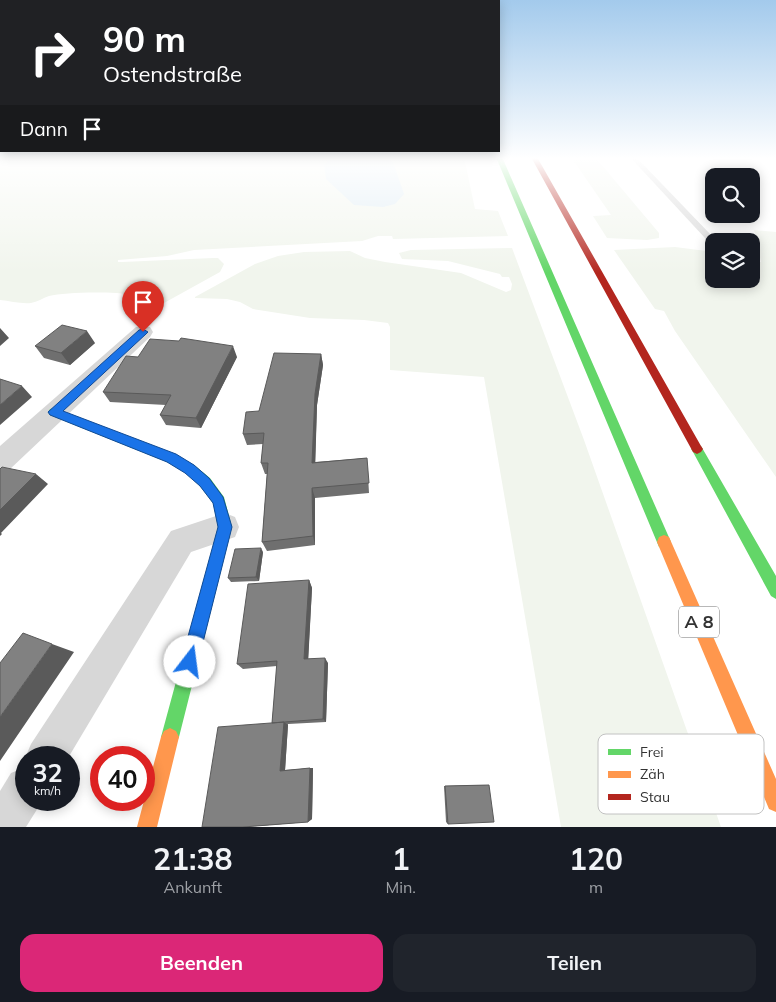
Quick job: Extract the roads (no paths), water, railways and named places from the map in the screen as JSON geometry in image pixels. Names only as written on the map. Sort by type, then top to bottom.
[{"type":"main road","name":"A 8","points":[[516,196],[747,734]]},
{"type":"main road","points":[[556,196],[776,591]]},
{"type":"main road","points":[[54,412],[172,458],[190,469],[205,482],[219,501],[225,527],[147,827]]},
{"type":"main road","name":"A 8","points":[[764,774],[776,802]]},
{"type":"street","points":[[0,462],[143,332]]},
{"type":"street","points":[[53,746],[181,541],[225,527]]},
{"type":"street","points":[[2,827],[15,806]]},
{"type":"lane","points":[[669,196],[705,234]]}]
